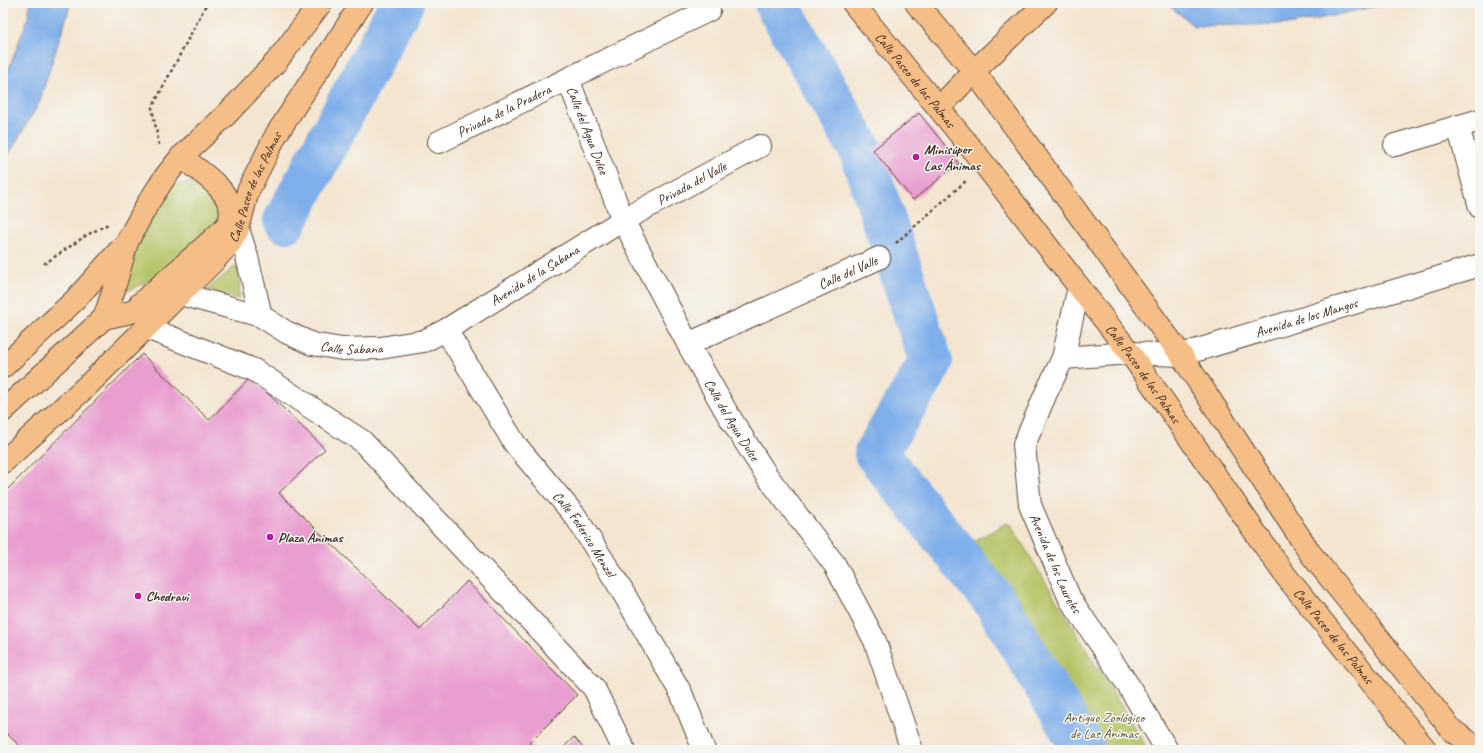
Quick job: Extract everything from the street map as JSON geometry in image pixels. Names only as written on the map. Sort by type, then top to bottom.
[{"type":"main road","points":[[3,411],[104,318],[127,242],[148,203],[165,177],[181,157],[225,116],[276,62],[321,3]]},
{"type":"main road","name":"Calle Paseo de las Palmas","points":[[104,318],[131,312],[180,294],[231,242],[238,229],[248,191],[276,135],[362,3]]},
{"type":"main road","name":"Calle Paseo de las Palmas","points":[[853,3],[984,164],[1130,353],[1285,575],[1426,750]]},
{"type":"main road","points":[[916,3],[974,71],[1181,355],[1310,553],[1452,730],[1480,750]]},
{"type":"main road","points":[[939,108],[974,71],[1046,3]]},
{"type":"main road","points":[[131,312],[224,229],[230,219],[231,207],[227,197],[218,186],[181,157]]},
{"type":"main road","points":[[3,367],[75,300],[127,242]]},
{"type":"main road","points":[[3,462],[89,384],[180,294]]},
{"type":"street","name":"Privada de la Pradera","points":[[439,142],[709,10]]},
{"type":"street","name":"Calle del Agua Dulce","points":[[568,79],[623,220],[688,344],[727,413],[767,476],[835,565],[875,642],[912,750]]},
{"type":"street","points":[[1395,145],[1480,120]]},
{"type":"street","points":[[1458,126],[1480,207]]},
{"type":"street","name":"Privada del Valle","points":[[623,220],[760,146]]},
{"type":"street","name":"Avenida de la Sabana","points":[[446,330],[623,220]]},
{"type":"street","points":[[238,229],[247,257],[261,316]]},
{"type":"street","name":"Calle del Valle","points":[[688,344],[879,258]]},
{"type":"street","name":"Avenida de los Mangos","points":[[1130,353],[1181,355],[1480,265]]},
{"type":"street","name":"Avenida de los Laureles","points":[[1079,287],[1063,358],[1024,445],[1030,504],[1070,599],[1128,685],[1167,750]]},
{"type":"street","name":"Calle Sabana","points":[[180,294],[261,316],[286,332],[312,344],[342,349],[380,348],[424,341],[446,330]]},
{"type":"street","points":[[147,328],[254,370],[362,441],[594,688],[624,750]]},
{"type":"street","name":"Calle Federico Menzel","points":[[446,330],[515,444],[576,517],[621,588],[681,693],[704,750]]},
{"type":"street","points":[[1063,358],[1130,353]]},
{"type":"path","points":[[165,177],[152,108],[206,3]]},
{"type":"path","name":"Calle del Valle","points":[[879,258],[984,164]]},
{"type":"path","points":[[44,264],[87,235],[114,221]]},
{"type":"green space","points":[[190,182],[209,195],[221,215],[215,230],[168,270],[123,294],[132,253],[166,187]]},
{"type":"green space","points":[[240,263],[239,299],[206,290]]},
{"type":"green space","name":"Antiguo Zoológico de Las Ánimas","points":[[1009,522],[1148,750],[1091,750],[968,544]]},
{"type":"water","points":[[30,3],[71,3],[39,103],[3,164],[3,84],[28,18]]},
{"type":"water","points":[[1166,3],[1392,3],[1294,24],[1194,26]]},
{"type":"building","name":"Minisúper Las Ánimas","points":[[919,113],[959,163],[913,200],[873,150]]},
{"type":"building","points":[[142,354],[209,420],[251,377],[325,449],[279,493],[420,630],[467,581],[577,695],[529,743],[536,750],[24,750],[3,730],[3,494]]},
{"type":"building","points":[[574,737],[585,750],[561,750]]},
{"type":"waterway","points":[[285,221],[402,3]]},
{"type":"waterway","points":[[776,3],[861,151],[931,362],[876,453],[996,603],[1084,750]]},
{"type":"place","name":"Minisúper Las Ánimas","points":[[916,157]]},
{"type":"place","name":"Plaza Ánimas","points":[[270,537]]},
{"type":"place","name":"Chedraui","points":[[138,596]]}]
